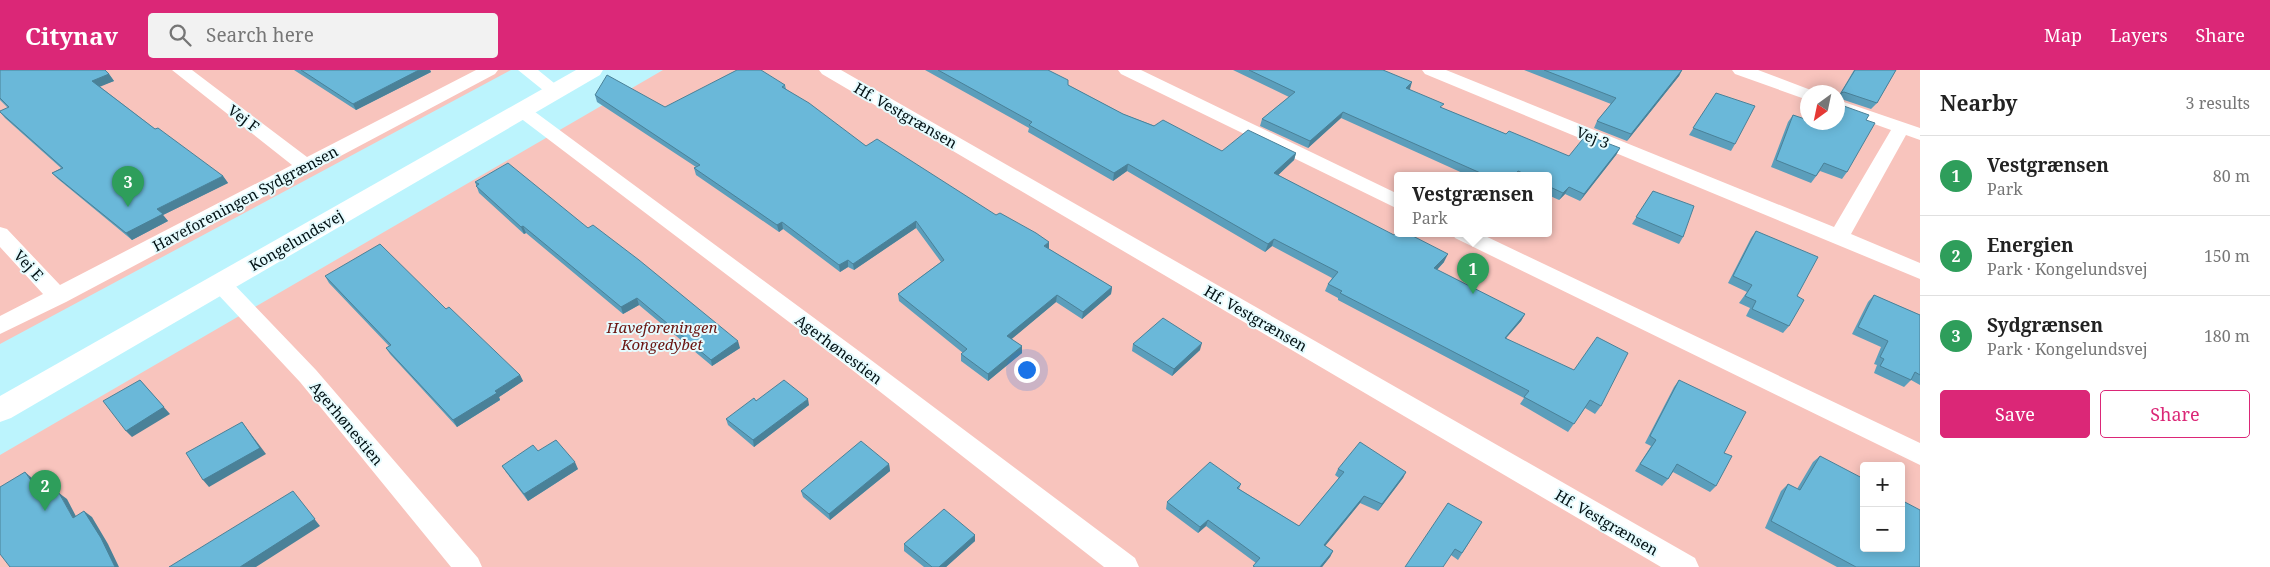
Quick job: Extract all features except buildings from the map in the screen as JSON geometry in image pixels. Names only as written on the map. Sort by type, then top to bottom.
[{"type":"street","name":"Kongelundsvej","points":[[0,410],[592,70]]},
{"type":"lane","name":"Vej F","points":[[181,70],[306,166]]},
{"type":"lane","name":"Haveforeningen Sydgrænsen","points":[[0,326],[489,70]]},
{"type":"lane","points":[[527,70],[555,91]]},
{"type":"lane","name":"Hf. Vestgrænsen","points":[[828,70],[1685,567]]},
{"type":"lane","points":[[1127,70],[1394,200]]},
{"type":"lane","name":"Vej 3","points":[[1431,70],[1920,271]]},
{"type":"lane","points":[[1741,70],[1800,91]]},
{"type":"lane","points":[[1845,108],[1920,134]]},
{"type":"lane","name":"Agerhønestien","points":[[522,110],[851,357],[1125,567]]},
{"type":"lane","points":[[1838,238],[1901,128]]},
{"type":"lane","name":"Vej E","points":[[0,234],[58,296]]},
{"type":"lane","points":[[1470,237],[1920,455]]},
{"type":"lane","name":"Agerhønestien","points":[[220,283],[308,376],[468,567]]},
{"type":"green space","points":[[0,70],[511,70],[0,344]]},
{"type":"green space","name":"Haveforeningen Kongedybet","points":[[663,70],[1920,70],[1920,567],[0,567],[0,455]]},
{"type":"place","name":"Sydgrænsen","points":[[128,207]]},
{"type":"place","name":"Vestgrænsen","points":[[1473,294]]},
{"type":"place","name":"Energien","points":[[45,511]]}]
